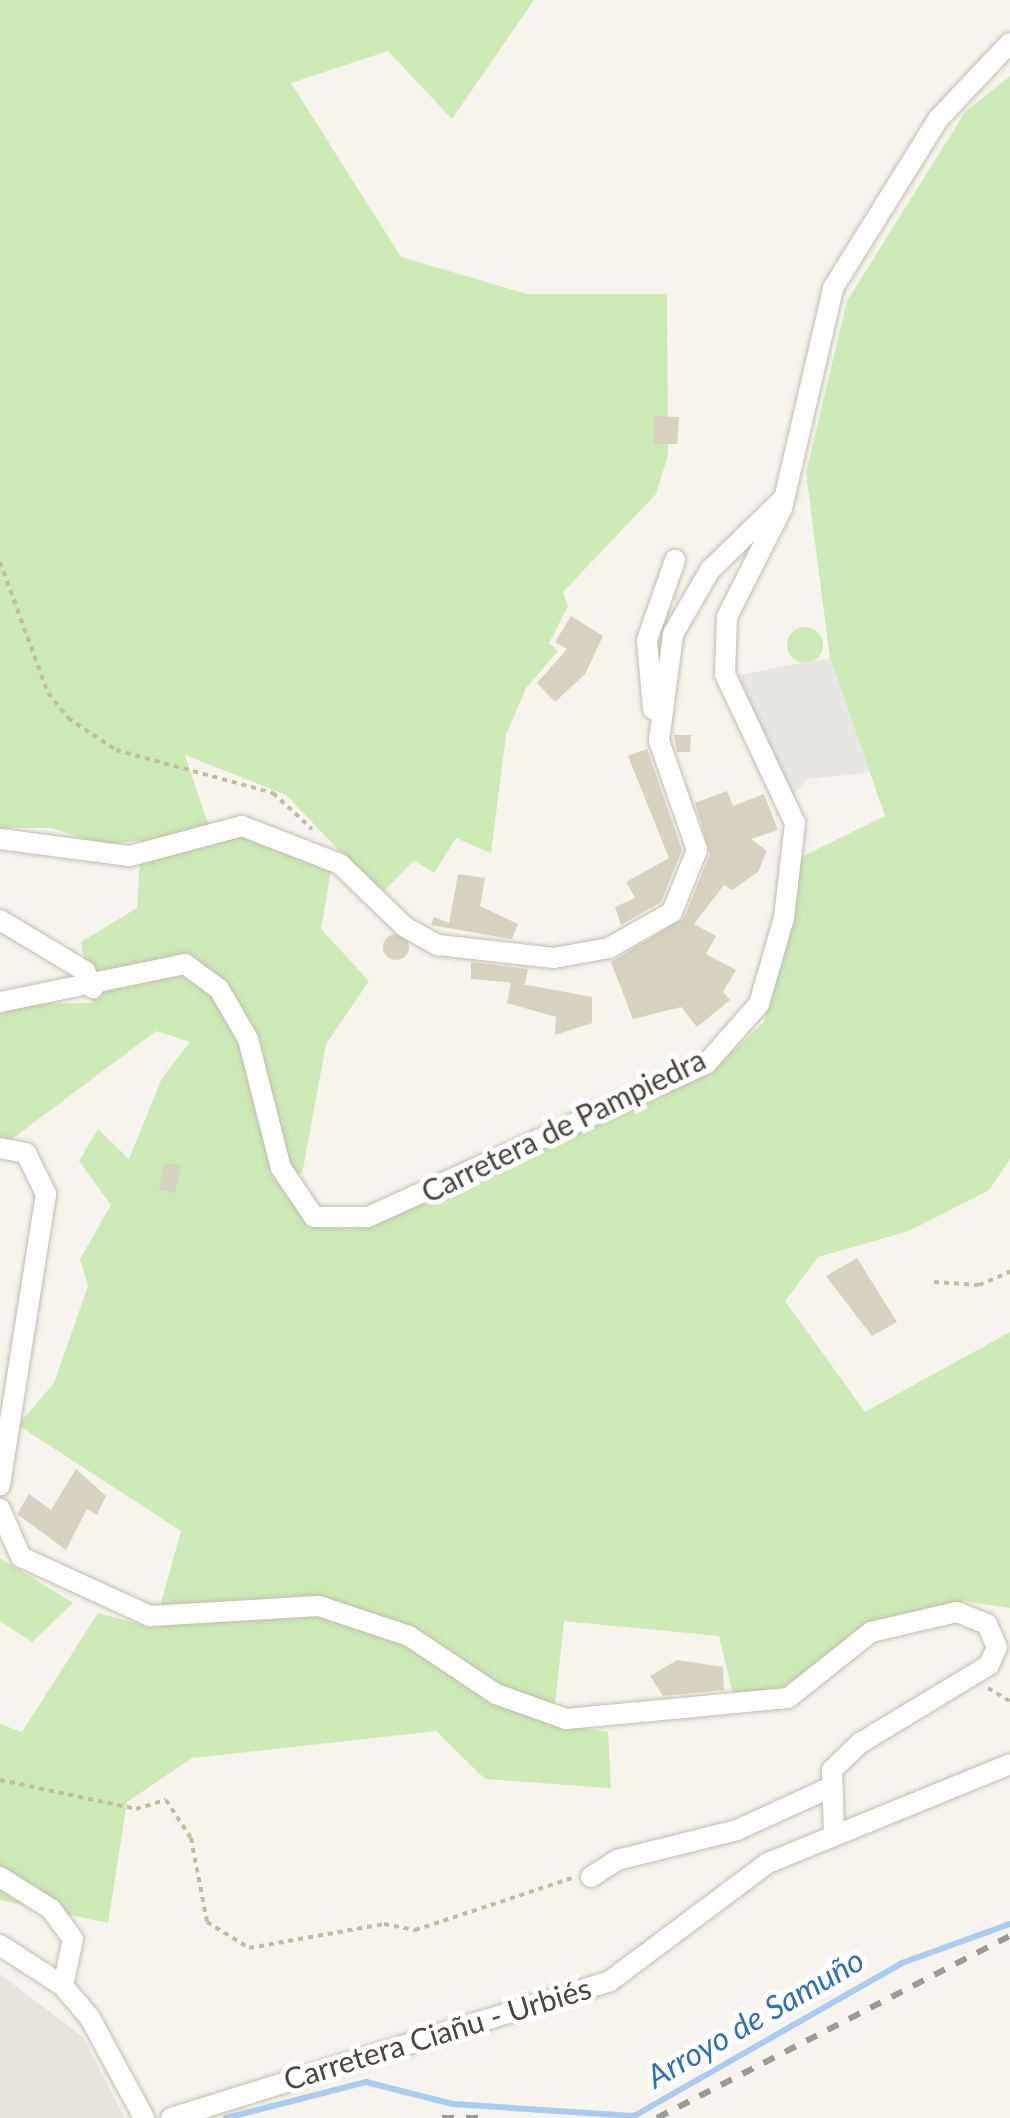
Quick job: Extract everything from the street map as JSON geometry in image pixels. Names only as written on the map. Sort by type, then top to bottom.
[{"type":"street","name":"Carretera de Pampiedra","points":[[0,1002],[93,988],[185,964],[219,989],[248,1039],[281,1168],[314,1217],[368,1218],[707,1063],[759,1004],[784,918],[795,823],[725,674],[727,616],[783,500],[832,288],[939,118],[1010,43]]},
{"type":"street","points":[[657,720],[678,622],[710,570],[783,500]]},
{"type":"street","points":[[0,839],[130,856],[213,830],[268,831],[340,864],[406,928],[438,945],[568,957],[662,921],[686,881],[697,838],[663,760],[644,658],[675,560]]},
{"type":"street","points":[[0,920],[85,972],[93,988]]},
{"type":"street","points":[[0,1148],[26,1153],[46,1194],[0,1485]]},
{"type":"street","points":[[0,1509],[21,1557],[150,1616],[319,1606],[409,1636],[496,1694],[566,1719],[788,1698],[870,1632],[957,1612],[987,1624],[996,1647],[989,1666],[860,1743],[832,1770],[828,1789],[834,1834]]},
{"type":"street","name":"Carretera Ciañu - Urbiés","points":[[171,2118],[610,1981],[714,1897],[834,1834],[1010,1764]]},
{"type":"street","points":[[592,1877],[616,1860],[737,1830],[828,1789]]},
{"type":"street","points":[[0,1877],[51,1909],[73,1939],[63,1986]]},
{"type":"street","points":[[0,1945],[63,1986],[144,2118]]},
{"type":"path","points":[[0,562],[48,693],[81,730],[148,761],[273,793],[315,832]]},
{"type":"path","points":[[934,1282],[979,1285],[1010,1272]]},
{"type":"path","points":[[0,1780],[136,1809],[166,1800],[192,1838],[206,1922],[250,1948],[384,1924],[415,1930],[539,1884],[592,1877]]},
{"type":"shaded area","points":[[830,658],[870,772],[808,779],[792,797],[738,675]]},
{"type":"shaded area","points":[[0,1974],[83,2037],[125,2118],[0,2118]]},
{"type":"green space","points":[[0,0],[534,0],[452,119],[388,51],[291,83],[401,257],[527,294],[667,294],[668,455],[656,494],[563,592],[568,606],[549,643],[558,651],[526,688],[506,735],[491,853],[456,838],[434,873],[414,860],[381,894],[286,795],[185,755],[207,821],[331,871],[321,929],[369,981],[326,1044],[302,1174],[268,1171],[313,1225],[350,1230],[711,1071],[764,1022],[801,857],[885,816],[830,658],[806,473],[847,301],[965,112],[1010,76],[1010,1159],[989,1190],[909,1231],[818,1257],[785,1301],[865,1412],[1010,1332],[1010,1608],[963,1601],[872,1623],[783,1689],[734,1699],[719,1636],[564,1621],[553,1723],[608,1732],[611,1788],[485,1779],[436,1731],[192,1758],[127,1802],[108,1923],[0,1900],[0,1724],[22,1732],[98,1613],[154,1628],[181,1531],[18,1425],[54,1383],[88,1286],[80,1259],[111,1205],[79,1161],[98,1129],[129,1159],[162,1078],[190,1042],[156,1031],[0,1148],[0,1015],[11,1004],[92,1003],[81,942],[137,908],[141,840],[105,845],[51,828],[0,828]]},
{"type":"green space","points":[[805,627],[818,632],[823,645],[818,658],[805,663],[792,658],[787,645],[792,632]]},
{"type":"green space","points":[[0,1558],[73,1603],[32,1642],[0,1621]]},
{"type":"building","points":[[654,416],[679,417],[677,444],[654,444]]},
{"type":"building","points":[[571,616],[603,636],[585,674],[555,702],[537,683],[567,649],[555,642]]},
{"type":"building","points":[[674,735],[691,735],[690,752],[677,752]]},
{"type":"building","points":[[647,749],[682,850],[661,902],[621,925],[615,907],[635,898],[626,882],[669,858],[628,756]]},
{"type":"building","points":[[727,791],[733,806],[764,794],[778,830],[751,839],[767,851],[758,872],[732,890],[724,885],[694,924],[716,936],[706,954],[736,970],[723,992],[730,1000],[697,1027],[681,1007],[633,1019],[611,962],[684,918],[710,854],[695,803]]},
{"type":"building","points":[[458,874],[485,878],[480,906],[518,924],[512,939],[431,925],[434,917],[449,923]]},
{"type":"building","points":[[396,934],[405,938],[409,947],[405,956],[396,960],[387,956],[383,947],[387,938]]},
{"type":"building","points":[[471,962],[528,969],[525,984],[471,979]]},
{"type":"building","points":[[511,982],[592,997],[592,1023],[555,1035],[556,1017],[507,1003]]},
{"type":"building","points":[[164,1163],[181,1165],[175,1193],[159,1190]]},
{"type":"building","points":[[857,1258],[897,1322],[872,1336],[826,1276]]},
{"type":"building","points":[[76,1469],[106,1496],[97,1515],[87,1509],[66,1550],[17,1514],[29,1494],[51,1510]]},
{"type":"building","points":[[677,1660],[723,1667],[724,1690],[663,1696],[650,1676]]},
{"type":"waterway","name":"Arroyo de Samuño","points":[[226,2118],[366,2082],[453,2104],[634,2116],[902,1963],[1010,1924]]},
{"type":"railway","points":[[657,2118],[1010,1936]]},
{"type":"railway","points":[[442,2118],[485,2118]]}]
